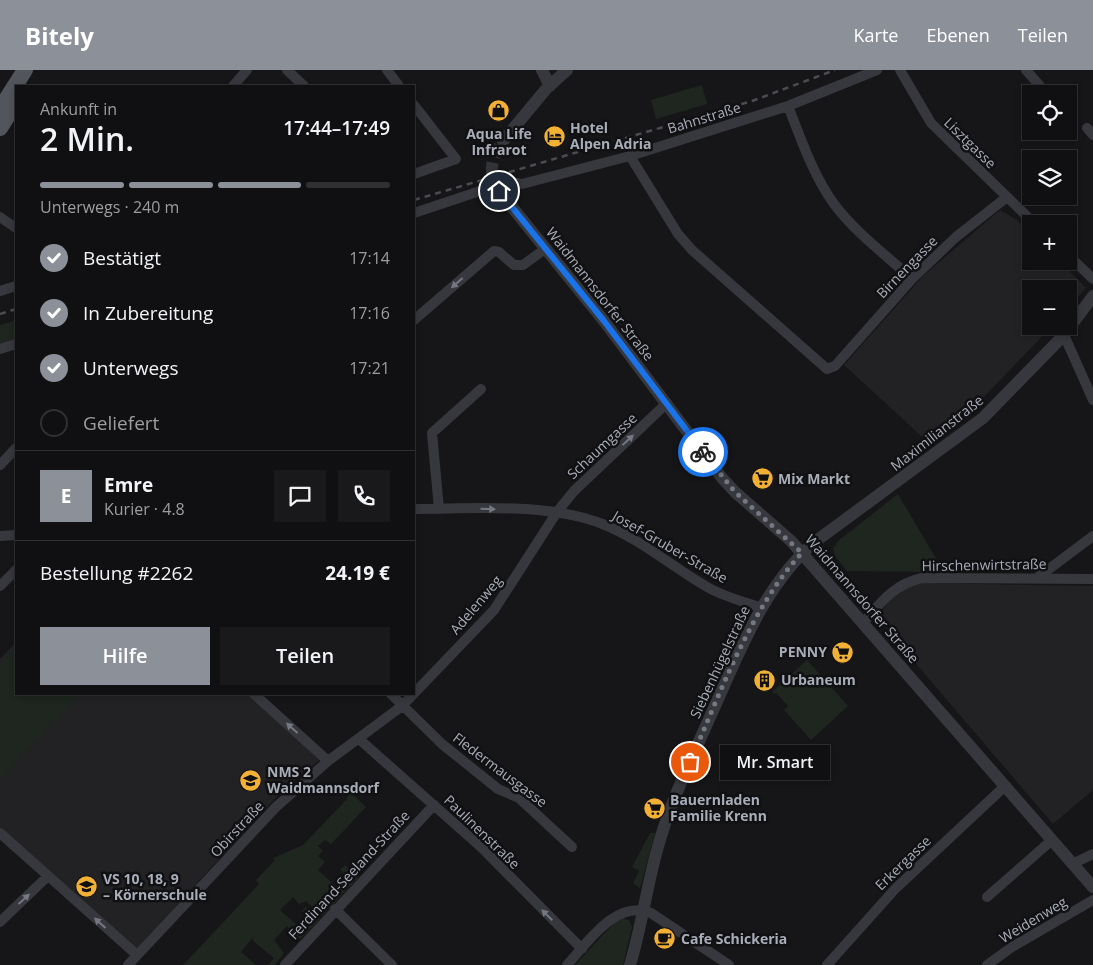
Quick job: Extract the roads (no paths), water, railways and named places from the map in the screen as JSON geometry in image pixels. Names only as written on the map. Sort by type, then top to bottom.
[{"type":"main road","points":[[15,85],[25,70]]},
{"type":"main road","points":[[28,85],[38,70]]},
{"type":"main road","points":[[0,109],[15,86]]},
{"type":"main road","points":[[0,128],[15,105]]},
{"type":"street","points":[[234,85],[247,70]]},
{"type":"street","points":[[287,70],[303,85]]},
{"type":"street","points":[[387,70],[398,85]]},
{"type":"street","points":[[542,70],[550,86]]},
{"type":"street","points":[[503,142],[550,86],[567,70]]},
{"type":"street","name":"Bahnstraße","points":[[415,213],[451,202],[478,190],[510,181],[522,184],[630,156],[788,106],[877,70]]},
{"type":"street","name":"Lisztgasse","points":[[900,70],[931,123],[1026,215]]},
{"type":"street","points":[[1026,70],[1039,85]]},
{"type":"street","points":[[415,106],[456,159],[415,174]]},
{"type":"street","points":[[788,106],[808,156],[834,203],[856,228],[912,279]]},
{"type":"street","name":"Birnengasse","points":[[630,156],[678,234],[692,250],[824,368],[831,369],[912,279],[956,237],[1007,197]]},
{"type":"street","name":"Waidmannsdorfer Straße","points":[[499,191],[735,492],[802,553],[1093,887]]},
{"type":"street","points":[[0,217],[15,227]]},
{"type":"street","points":[[415,319],[494,252],[499,252],[514,265],[522,265],[545,249]]},
{"type":"street","points":[[1077,264],[1093,279]]},
{"type":"street","points":[[0,291],[15,286]]},
{"type":"street","name":"Maximilianstraße","points":[[1077,318],[1093,296]]},
{"type":"street","points":[[1064,335],[1093,400]]},
{"type":"street","name":"Maximilianstraße","points":[[802,553],[983,418],[1064,335]]},
{"type":"street","points":[[0,349],[15,344]]},
{"type":"street","points":[[439,509],[432,433],[481,389]]},
{"type":"street","name":"Schaumgasse","points":[[557,512],[574,491],[667,404]]},
{"type":"street","points":[[0,464],[15,449]]},
{"type":"street","name":"Josef-Gruber-Straße","points":[[415,509],[557,512],[584,518],[621,532],[655,551],[710,589],[762,608]]},
{"type":"street","name":"Adelenweg","points":[[415,692],[494,610],[557,512]]},
{"type":"street","points":[[0,536],[15,535]]},
{"type":"street","points":[[1037,578],[1093,536]]},
{"type":"street","name":"Siebenhügelstraße","points":[[630,965],[656,853],[671,808],[728,679],[762,608],[778,580],[802,553]]},
{"type":"street","points":[[0,586],[15,571]]},
{"type":"street","name":"Hirschenwirtstraße","points":[[863,623],[885,597],[909,581],[922,578],[1093,579]]},
{"type":"street","points":[[255,695],[328,761]]},
{"type":"street","name":"Fledermausgasse","points":[[392,695],[442,744],[498,789],[519,798],[572,846]]},
{"type":"street","name":"Adelenweg","points":[[402,706],[413,695]]},
{"type":"street","name":"Obirstraße","points":[[128,965],[276,807],[328,761],[402,706]]},
{"type":"street","name":"Paulinenstraße","points":[[359,738],[482,847],[582,949]]},
{"type":"street","name":"Erkergasse","points":[[827,965],[895,888],[1004,787]]},
{"type":"street","name":"Ferdinand-Seeland-Straße","points":[[285,965],[335,909],[434,805]]},
{"type":"street","points":[[0,833],[137,955]]},
{"type":"street","points":[[987,898],[1052,840]]},
{"type":"street","points":[[1072,864],[1093,854]]},
{"type":"street","points":[[0,922],[48,876]]},
{"type":"street","name":"Weidenweg","points":[[987,965],[1012,947],[1093,900]]},
{"type":"street","points":[[335,909],[392,965]]},
{"type":"street","points":[[567,965],[613,917],[633,910],[643,910],[659,918],[730,965]]},
{"type":"tunnel","points":[[499,191],[493,178],[492,166],[496,153],[503,141]]},
{"type":"railway","points":[[415,200],[752,101],[835,70]]},
{"type":"railway","points":[[0,314],[15,309]]},
{"type":"place","name":"Aqua Life Infrarot","points":[[499,111]]},
{"type":"place","name":"Hotel Alpen Adria","points":[[554,136]]},
{"type":"place","name":"Mix Markt","points":[[762,479]]},
{"type":"place","name":"PENNY","points":[[843,652]]},
{"type":"place","name":"Urbaneum","points":[[765,680]]},
{"type":"place","name":"Mr. Smart","points":[[690,762]]},
{"type":"place","name":"NMS 2 Waidmannsdorf","points":[[251,780]]},
{"type":"place","name":"Bauernladen Familie Krenn","points":[[654,808]]},
{"type":"place","name":"VS 10, 18, 9 – Körnerschule","points":[[87,887]]},
{"type":"place","name":"Cafe Schickeria","points":[[665,939]]}]
